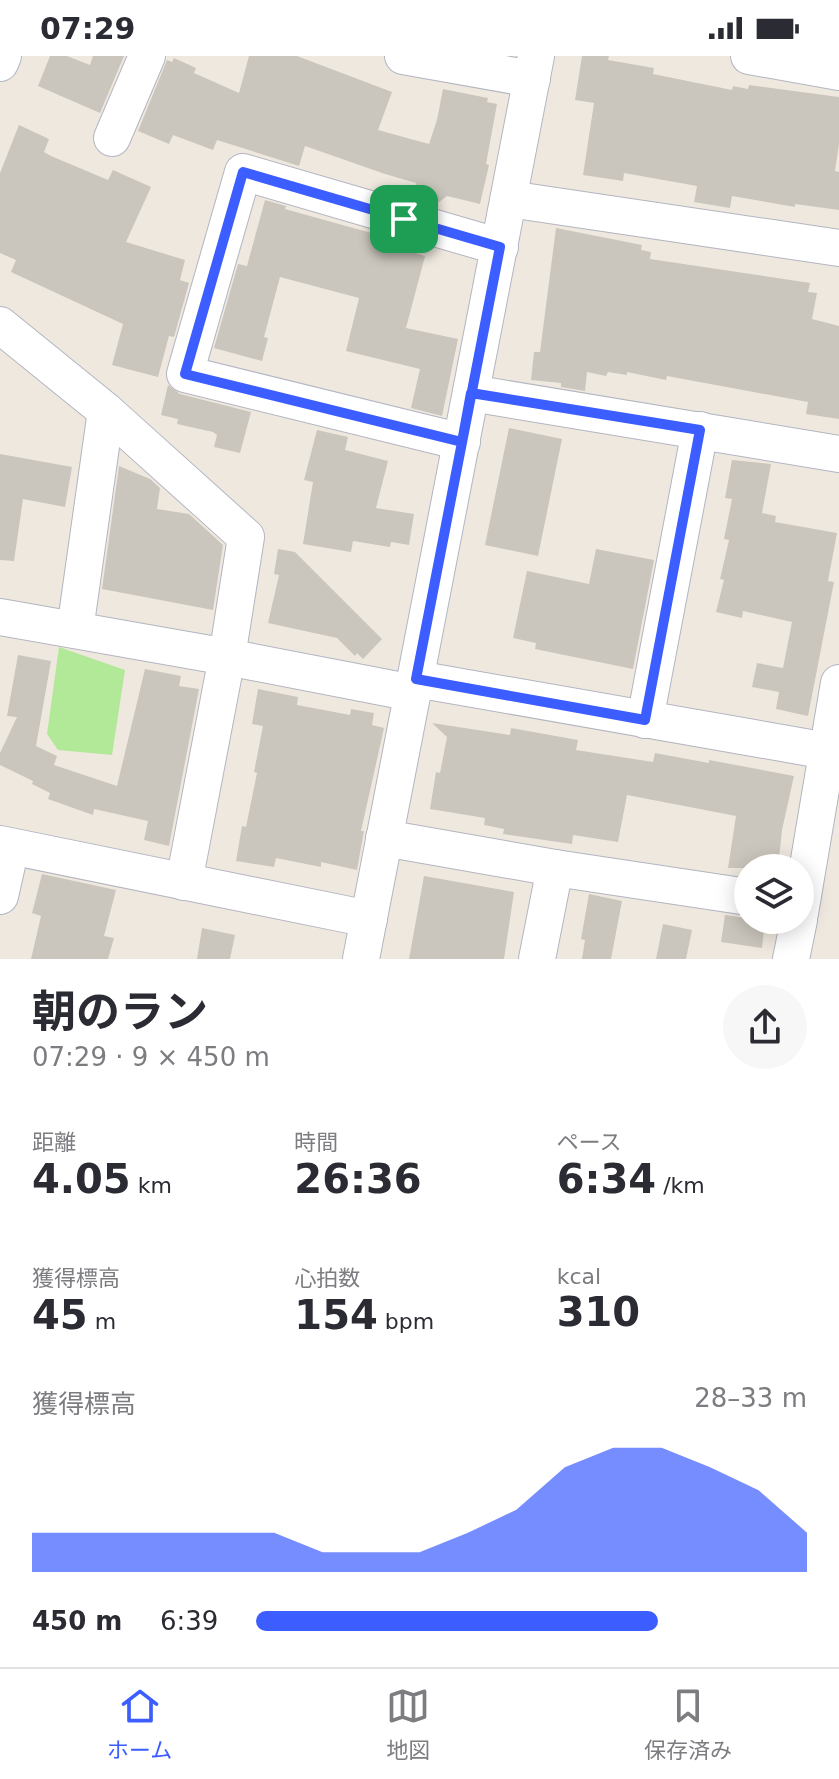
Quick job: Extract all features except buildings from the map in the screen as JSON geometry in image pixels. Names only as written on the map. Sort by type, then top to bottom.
[{"type":"street","points":[[0,63],[3,56]]},
{"type":"street","points":[[112,138],[147,56]]},
{"type":"street","points":[[361,959],[534,68],[403,56]]},
{"type":"street","points":[[752,56],[839,72]]},
{"type":"street","points":[[462,442],[185,374],[243,172],[500,247]]},
{"type":"street","points":[[509,199],[839,248]]},
{"type":"street","points":[[0,325],[106,411],[246,537],[227,657],[184,882]]},
{"type":"street","points":[[471,393],[839,454]]},
{"type":"street","points":[[75,630],[106,411]]},
{"type":"street","points":[[645,720],[700,430]]},
{"type":"street","points":[[0,617],[227,657],[645,720],[832,752]]},
{"type":"street","points":[[814,864],[832,752],[839,683]]},
{"type":"street","points":[[384,838],[734,895]]},
{"type":"street","points":[[0,896],[6,846],[369,919]]},
{"type":"street","points":[[537,959],[555,868]]},
{"type":"street","points":[[791,959],[798,934]]},
{"type":"green space","points":[[59,647],[125,670],[112,755],[58,750],[47,734]]},
{"type":"route","points":[[404,219],[243,172],[185,374],[462,442],[471,393],[700,430],[645,720],[416,679],[462,442],[486,320],[500,247],[404,219]]}]
